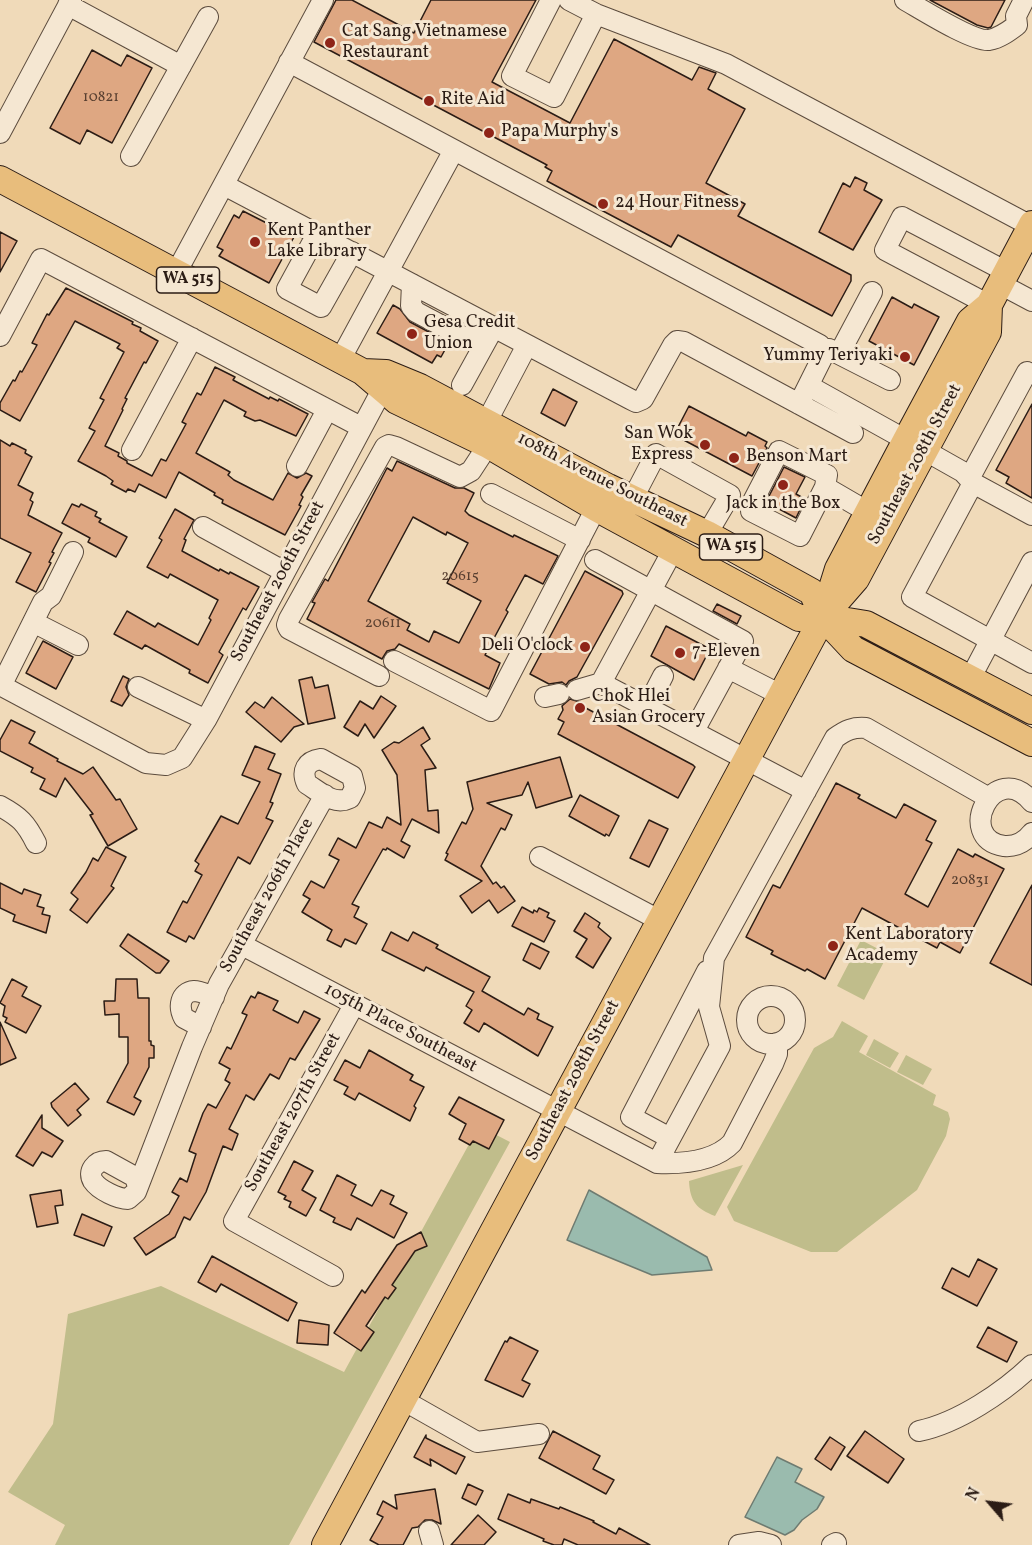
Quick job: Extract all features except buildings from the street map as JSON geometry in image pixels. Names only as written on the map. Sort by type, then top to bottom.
[{"type":"main road","name":"108th Avenue Southeast","points":[[0,179],[363,372],[382,390],[434,420],[487,434],[633,498],[707,534],[812,592],[823,617],[853,649],[1032,743]]},
{"type":"main road","name":"Southeast 208th Street","points":[[325,1545],[823,617],[838,569],[868,512],[915,445],[988,332],[999,287],[1031,225]]},
{"type":"main road","name":"108th Avenue Southeast","points":[[363,372],[386,373],[420,387],[596,508],[799,618],[823,617],[866,624],[1032,711]]},
{"type":"main road","name":"Southeast 208th Street","points":[[823,617],[856,579],[915,445]]},
{"type":"street","points":[[176,273],[323,0]]},
{"type":"street","points":[[551,0],[512,76],[554,97],[596,14]]},
{"type":"street","points":[[569,0],[596,14],[726,64],[1031,225]]},
{"type":"street","points":[[905,0],[973,37],[987,40],[1025,28],[1016,16],[1024,0]]},
{"type":"street","points":[[0,133],[69,2],[181,66]]},
{"type":"street","points":[[131,156],[208,17]]},
{"type":"street","points":[[290,62],[831,352],[890,381]]},
{"type":"street","points":[[340,360],[454,150]]},
{"type":"street","points":[[224,185],[636,402],[643,399],[677,341],[684,342],[853,433]]},
{"type":"street","points":[[999,287],[902,216],[885,250],[999,287],[1032,301]]},
{"type":"street","points":[[317,234],[287,289],[321,307],[352,252]]},
{"type":"street","points":[[0,336],[41,259],[361,428]]},
{"type":"street","points":[[799,404],[824,354],[831,352],[872,292]]},
{"type":"street","points":[[462,385],[494,327]]},
{"type":"street","points":[[132,450],[192,338]]},
{"type":"street","points":[[379,676],[289,629],[287,625],[289,619],[384,447],[389,445],[396,447],[460,477],[471,471],[526,345]]},
{"type":"street","points":[[1027,372],[912,597],[1032,663]]},
{"type":"street","points":[[809,386],[963,472],[971,481],[1032,515]]},
{"type":"street","name":"Southeast 206th Street","points":[[0,685],[146,763],[166,765],[182,758],[206,720],[382,390]]},
{"type":"street","points":[[297,466],[327,410]]},
{"type":"street","points":[[780,451],[827,475],[825,487],[800,536],[752,511],[751,505],[780,451]]},
{"type":"street","points":[[633,498],[656,454],[730,495],[707,534]]},
{"type":"street","points":[[825,487],[868,512]]},
{"type":"street","points":[[491,494],[580,540]]},
{"type":"street","points":[[394,661],[491,711],[596,508]]},
{"type":"street","points":[[203,527],[285,572]]},
{"type":"street","points":[[601,683],[673,550]]},
{"type":"street","points":[[0,685],[43,602],[51,596],[73,552]]},
{"type":"street","points":[[595,560],[743,641],[694,731]]},
{"type":"street","points":[[971,677],[1032,562]]},
{"type":"street","points":[[33,622],[78,645]]},
{"type":"street","points":[[728,668],[781,695]]},
{"type":"street","points":[[647,707],[663,676]]},
{"type":"street","points":[[560,694],[601,683],[806,791]]},
{"type":"street","points":[[138,687],[206,720]]},
{"type":"street","points":[[670,1138],[631,1117],[714,958],[835,738],[846,730],[856,727],[866,728],[988,798]]},
{"type":"street","points":[[1032,802],[1026,795],[1003,790],[988,798],[980,820],[986,835],[998,844],[1014,846],[1022,843],[1032,833]]},
{"type":"street","name":"Southeast 206th Place","points":[[138,1187],[213,997],[325,795]]},
{"type":"street","points":[[0,806],[18,816],[29,827],[36,843]]},
{"type":"street","points":[[540,857],[659,920]]},
{"type":"street","name":"105th Place Southeast","points":[[242,945],[657,1163]]},
{"type":"street","points":[[714,958],[709,1007],[720,1046],[657,1163],[689,1163],[724,1152],[732,1143],[773,1064],[777,1053],[777,1043]]},
{"type":"street","points":[[201,1027],[184,1018],[180,1006],[181,1000],[190,992],[196,991],[213,997]]},
{"type":"street","name":"Southeast 207th Street","points":[[333,1276],[234,1221],[354,1005]]},
{"type":"street","points":[[919,1431],[968,1412],[1010,1385],[1032,1365]]},
{"type":"street","points":[[403,1400],[477,1442],[539,1434]]},
{"type":"street","points":[[740,1545],[759,1542],[771,1545]]},
{"type":"shaded area","points":[[861,940],[888,954],[864,1000],[837,986]]},
{"type":"shaded area","points":[[842,1021],[868,1036],[859,1052],[936,1095],[933,1105],[948,1112],[950,1119],[946,1136],[917,1190],[837,1252],[811,1252],[734,1221],[727,1207],[814,1048],[833,1037]]},
{"type":"shaded area","points":[[874,1039],[899,1053],[890,1068],[866,1055]]},
{"type":"shaded area","points":[[906,1055],[932,1069],[923,1085],[897,1072]]},
{"type":"shaded area","points":[[479,1126],[510,1142],[289,1545],[55,1545],[65,1525],[8,1492],[53,1424],[68,1314],[161,1286],[344,1372]]},
{"type":"shaded area","points":[[743,1165],[715,1216],[703,1211],[696,1204],[691,1194],[689,1181]]},
{"type":"shaded area","points":[[589,1190],[707,1257],[712,1270],[652,1275],[567,1240]]},
{"type":"shaded area","points":[[777,1457],[802,1469],[795,1482],[824,1497],[817,1509],[785,1535],[745,1517]]},
{"type":"place","name":"Cat Sang Vietnamese Restaurant","points":[[330,43]]},
{"type":"place","name":"Rite Aid","points":[[429,101]]},
{"type":"place","name":"Papa Murphy's","points":[[489,133]]},
{"type":"place","name":"24 Hour Fitness","points":[[603,204]]},
{"type":"place","name":"Kent Panther Lake Library","points":[[255,242]]},
{"type":"place","name":"Gesa Credit Union","points":[[412,334]]},
{"type":"place","name":"Yummy Teriyaki","points":[[905,357]]},
{"type":"place","name":"San Wok Express","points":[[705,445]]},
{"type":"place","name":"Benson Mart","points":[[734,458]]},
{"type":"place","name":"Jack in the Box","points":[[783,485]]},
{"type":"place","name":"Deli O'clock","points":[[585,647]]},
{"type":"place","name":"7-Eleven","points":[[680,653]]},
{"type":"place","name":"Chok Hlei Asian Grocery","points":[[580,708]]},
{"type":"place","name":"Kent Laboratory Academy","points":[[833,946]]}]
